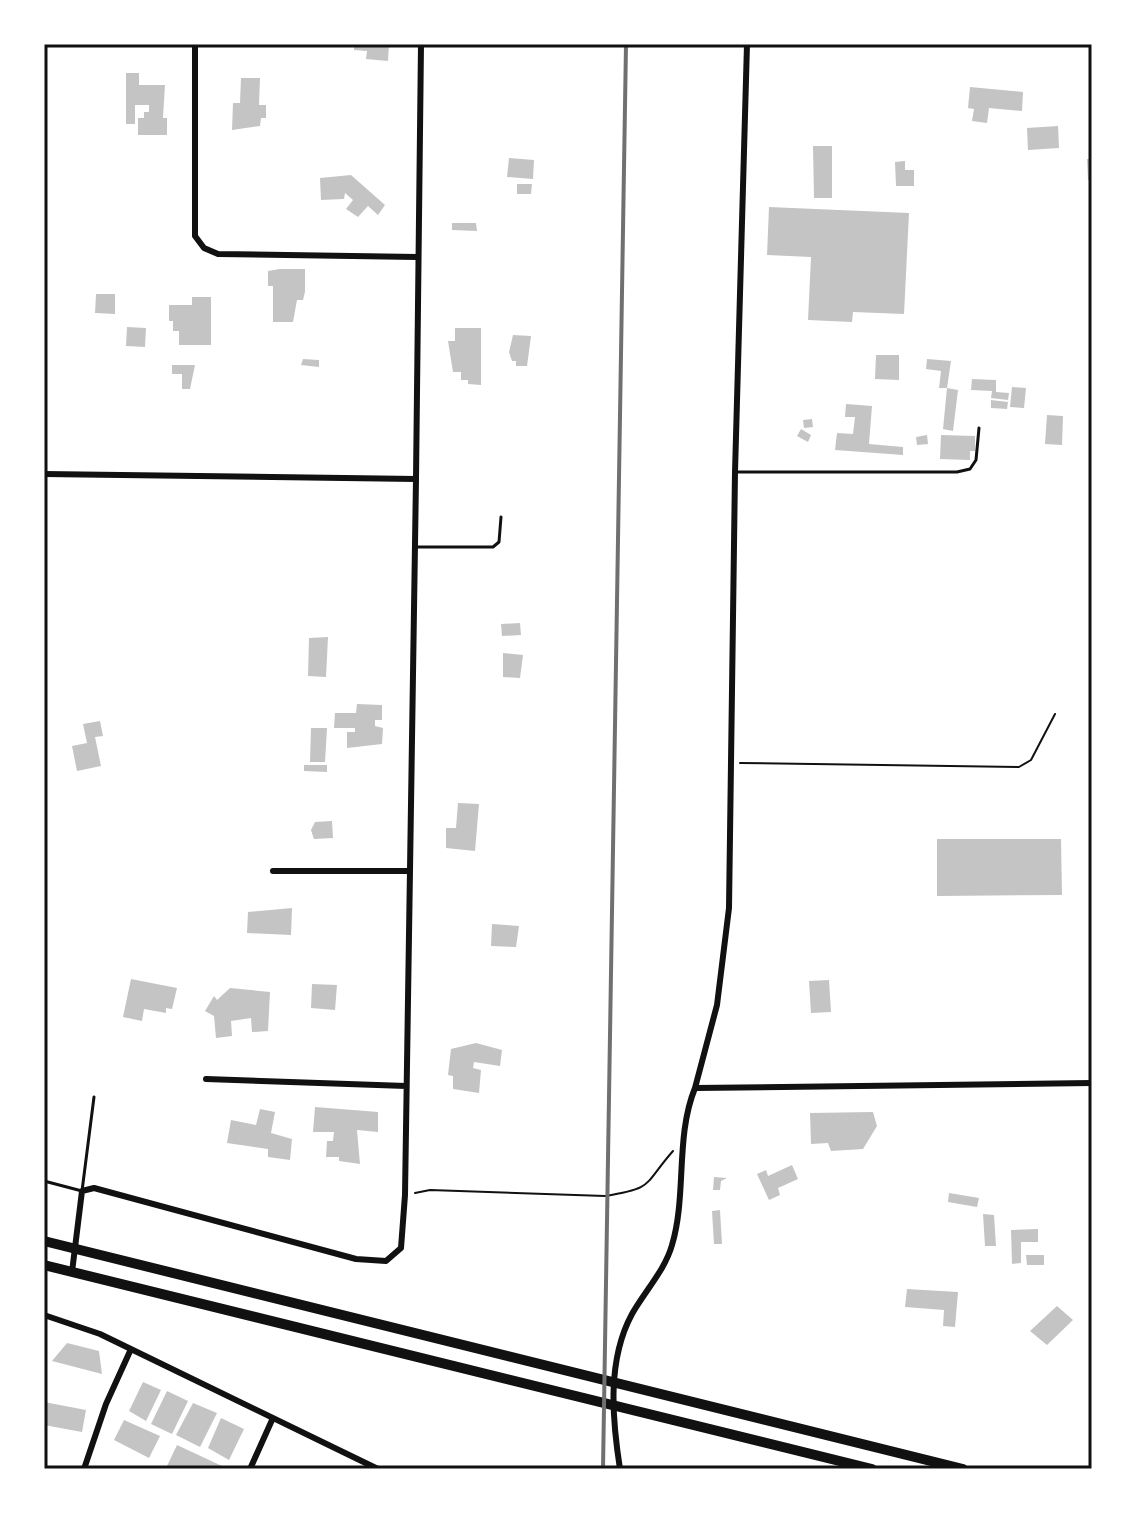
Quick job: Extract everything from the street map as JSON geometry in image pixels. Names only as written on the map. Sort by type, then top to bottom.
[{"type":"highway","points":[[44,1241],[963,1469]]},
{"type":"highway","points":[[44,1265],[872,1469]]},
{"type":"street","points":[[195,44],[195,236],[204,248],[218,254],[417,257]]},
{"type":"street","points":[[72,1272],[72,1248],[82,1191],[94,1188],[356,1259],[392,1259],[401,1248],[405,1195],[421,44]]},
{"type":"street","points":[[620,1469],[614,1393],[618,1348],[631,1316],[671,1248],[687,1111],[717,1005],[729,908],[735,472],[747,44]]},
{"type":"street","points":[[44,474],[416,479]]},
{"type":"street","points":[[273,871],[408,871]]},
{"type":"street","points":[[206,1079],[406,1086]]},
{"type":"street","points":[[695,1088],[1092,1083]]},
{"type":"street","points":[[44,1315],[131,1349],[378,1469]]},
{"type":"street","points":[[84,1469],[106,1404],[131,1349]]},
{"type":"street","points":[[250,1469],[272,1420]]},
{"type":"lane","points":[[735,472],[957,472],[970,469],[976,460],[979,428]]},
{"type":"lane","points":[[415,547],[493,547],[499,542],[501,517]]},
{"type":"lane","points":[[44,1181],[82,1191],[94,1097]]},
{"type":"path","points":[[730,763],[1019,767],[1031,760],[1055,714]]},
{"type":"path","points":[[405,1195],[430,1190],[605,1196],[632,1191],[653,1181],[665,1161],[685,1139]]},
{"type":"building","points":[[354,44],[389,44],[388,61],[366,59],[367,51],[354,50]]},
{"type":"building","points":[[126,73],[139,73],[139,85],[165,85],[163,118],[167,118],[167,135],[138,135],[138,118],[144,118],[144,112],[149,112],[149,105],[135,105],[135,124],[126,124]]},
{"type":"building","points":[[241,78],[260,78],[259,105],[266,105],[266,118],[261,118],[260,126],[232,130],[233,103],[240,103]]},
{"type":"building","points":[[970,87],[1023,92],[1022,111],[989,108],[987,123],[972,121],[974,109],[968,108]]},
{"type":"building","points":[[1058,126],[1059,148],[1028,150],[1027,128]]},
{"type":"building","points":[[813,146],[832,146],[832,198],[814,198]]},
{"type":"building","points":[[509,158],[534,160],[533,179],[507,177]]},
{"type":"building","points":[[1087,159],[1092,159],[1092,180],[1088,180]]},
{"type":"building","points":[[905,161],[905,170],[914,170],[914,186],[896,186],[895,162]]},
{"type":"building","points":[[351,175],[385,205],[378,215],[368,206],[358,217],[346,209],[353,200],[345,193],[344,199],[321,200],[320,178]]},
{"type":"building","points":[[517,184],[532,184],[531,194],[517,194]]},
{"type":"building","points":[[769,207],[909,213],[904,314],[853,312],[852,322],[808,320],[811,257],[767,255]]},
{"type":"building","points":[[452,223],[476,223],[477,231],[452,230]]},
{"type":"building","points":[[305,269],[305,292],[303,300],[297,300],[293,322],[273,322],[273,286],[268,286],[268,271]]},
{"type":"building","points":[[96,294],[115,294],[115,314],[95,313]]},
{"type":"building","points":[[192,297],[211,297],[211,345],[179,345],[179,331],[173,331],[173,321],[169,321],[169,305],[192,305]]},
{"type":"building","points":[[127,327],[146,328],[145,347],[126,346]]},
{"type":"building","points":[[455,328],[481,328],[481,385],[468,384],[468,380],[461,380],[461,372],[453,372],[448,341],[455,341]]},
{"type":"building","points":[[513,335],[531,336],[527,366],[516,366],[516,361],[512,361],[509,352]]},
{"type":"building","points":[[876,355],[899,355],[899,380],[875,379]]},
{"type":"building","points":[[303,359],[319,360],[319,367],[301,365]]},
{"type":"building","points":[[927,359],[951,361],[947,388],[939,388],[941,371],[926,369]]},
{"type":"building","points":[[172,365],[195,365],[190,389],[182,389],[182,374],[172,374]]},
{"type":"building","points":[[972,379],[996,380],[996,392],[1009,393],[1008,400],[991,398],[992,391],[971,390]]},
{"type":"building","points":[[1012,387],[1026,388],[1024,408],[1010,407]]},
{"type":"building","points":[[947,388],[958,390],[953,431],[943,429]]},
{"type":"building","points":[[991,400],[1008,402],[1007,409],[991,408]]},
{"type":"building","points":[[846,404],[872,406],[869,444],[903,447],[903,455],[835,450],[837,433],[853,434],[855,417],[845,417]]},
{"type":"building","points":[[1047,415],[1063,416],[1062,445],[1045,444]]},
{"type":"building","points":[[812,419],[813,427],[804,428],[803,420]]},
{"type":"building","points":[[801,429],[811,435],[808,442],[797,436]]},
{"type":"building","points":[[927,435],[928,444],[917,445],[916,437]]},
{"type":"building","points":[[941,435],[975,436],[975,451],[970,451],[970,460],[940,459]]},
{"type":"building","points":[[520,623],[521,635],[502,636],[501,624]]},
{"type":"building","points":[[328,637],[326,677],[308,676],[309,638]]},
{"type":"building","points":[[503,653],[523,655],[520,678],[503,677]]},
{"type":"building","points":[[357,704],[382,705],[382,720],[375,720],[375,726],[383,728],[382,744],[347,748],[347,732],[355,732],[355,728],[334,728],[335,713],[356,713]]},
{"type":"building","points":[[100,721],[103,736],[95,737],[101,766],[77,771],[72,746],[87,743],[83,724]]},
{"type":"building","points":[[311,728],[327,728],[325,762],[310,762]]},
{"type":"building","points":[[304,765],[327,765],[327,772],[304,771]]},
{"type":"building","points":[[458,803],[479,804],[475,851],[446,848],[446,828],[456,828]]},
{"type":"building","points":[[332,821],[333,838],[314,839],[311,830],[315,822]]},
{"type":"building","points":[[937,839],[1061,839],[1062,895],[937,896]]},
{"type":"building","points":[[292,908],[291,935],[247,933],[248,912]]},
{"type":"building","points":[[492,924],[519,926],[516,947],[491,946]]},
{"type":"building","points":[[131,979],[177,988],[172,1009],[166,1008],[166,1013],[144,1009],[142,1021],[123,1017]]},
{"type":"building","points":[[829,980],[831,1012],[811,1013],[809,981]]},
{"type":"building","points":[[312,984],[337,985],[335,1010],[311,1008]]},
{"type":"building","points":[[230,988],[270,992],[268,1031],[252,1032],[251,1018],[231,1021],[232,1036],[216,1038],[214,1016],[205,1011],[214,996],[217,1000]]},
{"type":"building","points":[[476,1043],[502,1050],[500,1066],[474,1062],[473,1068],[481,1070],[479,1093],[453,1089],[453,1076],[448,1075],[451,1049]]},
{"type":"building","points":[[315,1107],[378,1112],[378,1132],[357,1130],[360,1164],[339,1161],[339,1157],[326,1157],[327,1141],[333,1141],[334,1132],[313,1132]]},
{"type":"building","points":[[260,1109],[275,1112],[271,1133],[292,1139],[290,1160],[268,1157],[268,1149],[227,1143],[231,1120],[256,1125]]},
{"type":"building","points":[[873,1112],[877,1126],[863,1149],[831,1151],[828,1143],[811,1144],[810,1113]]},
{"type":"building","points":[[792,1165],[798,1179],[778,1188],[780,1195],[769,1200],[757,1174],[766,1170],[768,1176]]},
{"type":"building","points":[[714,1177],[727,1178],[721,1181],[720,1190],[713,1190]]},
{"type":"building","points":[[949,1193],[979,1198],[977,1207],[948,1202]]},
{"type":"building","points":[[720,1210],[722,1244],[714,1244],[712,1211]]},
{"type":"building","points":[[983,1214],[994,1215],[996,1246],[985,1246]]},
{"type":"building","points":[[1038,1229],[1038,1242],[1021,1242],[1021,1263],[1012,1264],[1011,1230]]},
{"type":"building","points":[[1026,1255],[1044,1255],[1044,1265],[1027,1265]]},
{"type":"building","points":[[907,1289],[958,1292],[955,1327],[943,1326],[944,1310],[905,1307]]},
{"type":"building","points":[[1057,1306],[1073,1320],[1047,1345],[1030,1331]]},
{"type":"building","points":[[67,1343],[99,1351],[102,1374],[52,1361]]},
{"type":"building","points":[[143,1382],[161,1390],[146,1421],[129,1411]]},
{"type":"building","points":[[167,1391],[188,1401],[172,1434],[151,1424]]},
{"type":"building","points":[[44,1402],[86,1410],[82,1432],[44,1425]]},
{"type":"building","points":[[193,1403],[217,1413],[200,1447],[176,1435]]},
{"type":"building","points":[[221,1418],[244,1429],[229,1460],[208,1448]]},
{"type":"building","points":[[124,1420],[160,1436],[149,1458],[114,1440]]},
{"type":"building","points":[[177,1445],[222,1466],[221,1469],[167,1466]]},
{"type":"railway","points":[[603,1469],[626,44]]}]
